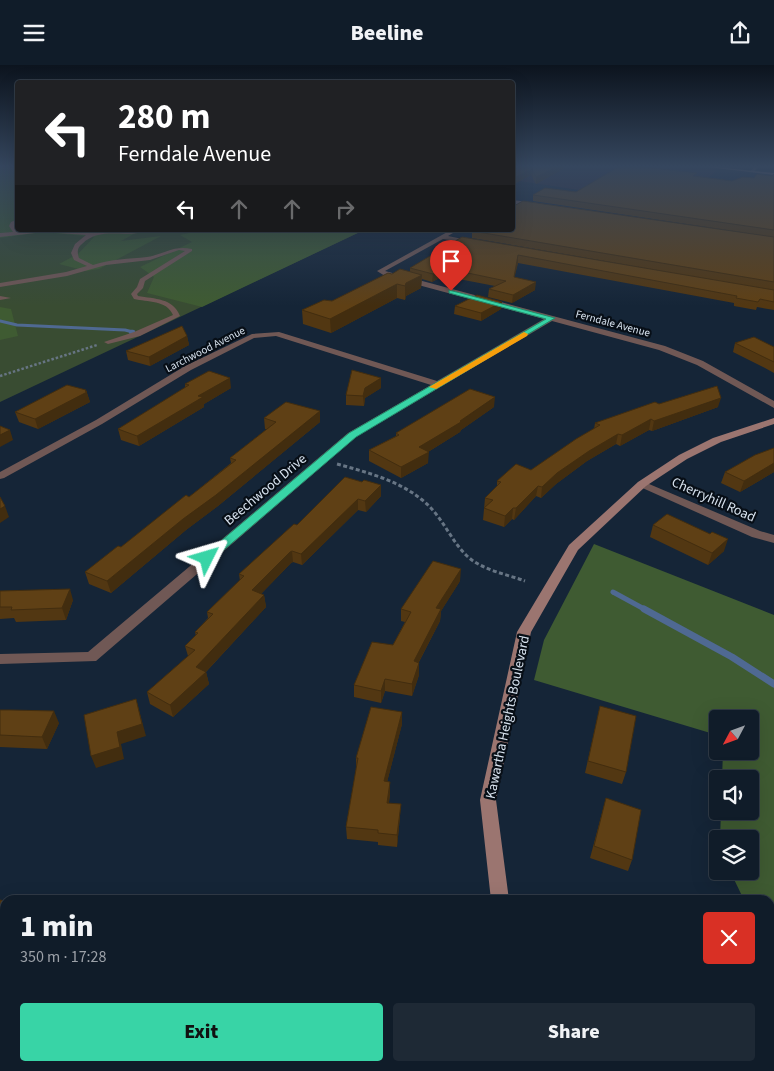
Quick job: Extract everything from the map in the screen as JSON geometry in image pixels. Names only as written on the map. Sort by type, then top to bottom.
[{"type":"street","points":[[442,237],[451,232]]},
{"type":"street","points":[[442,237],[482,244]]},
{"type":"street","name":"Ferndale Avenue","points":[[442,237],[380,271],[386,275],[662,348],[700,363],[774,405]]},
{"type":"street","name":"Beechwood Drive","points":[[0,659],[91,657],[352,435],[552,318]]},
{"type":"street","name":"Larchwood Avenue","points":[[0,476],[99,422],[188,369],[252,336],[276,334],[437,384]]},
{"type":"street","name":"Kawartha Heights Boulevard","points":[[499,895],[488,800],[524,632],[573,548],[642,484],[683,457],[717,440],[774,421]]},
{"type":"street","name":"Cherryhill Road","points":[[642,484],[756,534],[774,539]]},
{"type":"lane","points":[[0,235],[25,232]]},
{"type":"lane","points":[[74,232],[91,234],[117,232]]},
{"type":"lane","points":[[91,234],[77,245],[74,253],[76,259],[91,266]]},
{"type":"lane","points":[[0,285],[38,277],[67,274],[91,266],[150,258],[179,248],[190,250],[142,280],[140,288],[134,294],[136,298],[168,304],[174,309],[177,316],[137,334],[108,342]]},
{"type":"lane","points":[[0,298],[8,298]]},
{"type":"path","points":[[0,376],[108,342]]},
{"type":"path","points":[[323,460],[371,473],[400,485],[429,505],[471,560],[525,581]]},
{"type":"green space","points":[[0,213],[15,213],[15,232],[360,232],[0,402]]},
{"type":"green space","points":[[0,213],[15,213],[15,232],[43,232],[0,238]]},
{"type":"green space","points":[[43,232],[137,232],[121,241],[161,236],[99,269],[86,271],[59,264],[78,254],[94,237]]},
{"type":"green space","points":[[194,232],[360,232],[202,307],[147,293],[154,277],[140,267],[192,242],[180,235]]},
{"type":"green space","points":[[0,307],[11,309],[18,336],[0,340]]},
{"type":"green space","points":[[594,544],[774,615],[774,895],[742,895],[734,880],[759,880],[759,830],[720,830],[721,820],[759,820],[759,770],[722,770],[723,760],[759,760],[759,710],[709,710],[709,733],[534,680],[544,640]]},
{"type":"building","points":[[515,213],[606,213],[774,237],[774,282],[478,232],[515,232]]},
{"type":"building","points":[[657,213],[774,213],[774,230]]},
{"type":"building","points":[[462,237],[774,290],[774,302],[760,299],[758,302],[736,298],[737,296],[518,255],[514,277],[536,282],[513,295],[489,289],[506,281],[444,268],[433,274],[410,268]]},
{"type":"building","points":[[400,269],[422,275],[406,283],[405,286],[397,284],[330,319],[302,310],[324,300],[332,301]]},
{"type":"building","points":[[477,295],[502,302],[481,313],[455,306]]},
{"type":"building","points":[[182,326],[187,336],[149,357],[126,351]]},
{"type":"building","points":[[754,337],[774,347],[774,362],[735,343]]},
{"type":"building","points":[[352,370],[381,378],[365,388],[363,396],[346,395]]},
{"type":"building","points":[[209,371],[230,378],[198,396],[203,397],[137,436],[118,429],[189,385],[185,384]]},
{"type":"building","points":[[67,385],[86,390],[87,392],[35,419],[15,412]]},
{"type":"building","points":[[717,386],[721,398],[654,421],[651,419],[622,435],[618,434],[557,473],[542,487],[538,486],[505,516],[484,508],[493,500],[485,498],[501,482],[497,481],[516,464],[531,470],[600,425],[595,423],[655,402],[659,404]]},
{"type":"building","points":[[470,389],[495,397],[461,422],[419,447],[429,452],[401,467],[369,450],[399,435],[396,433]]},
{"type":"building","points":[[286,402],[320,411],[107,581],[85,572],[118,546],[121,547],[186,495],[189,497],[236,460],[230,458],[276,422],[264,418]]},
{"type":"building","points":[[0,426],[10,430],[0,435]]},
{"type":"building","points":[[774,448],[774,463],[744,481],[725,472],[755,455]]},
{"type":"building","points":[[345,477],[381,485],[365,501],[358,499],[301,554],[290,552],[252,590],[264,595],[196,667],[206,672],[170,705],[147,692],[195,650],[185,646],[198,633],[195,632],[213,614],[207,612],[244,576],[239,574],[294,524],[297,525]]},
{"type":"building","points":[[0,497],[5,506],[0,509]]},
{"type":"building","points":[[667,514],[710,534],[712,532],[728,539],[712,553],[653,525]]},
{"type":"building","points":[[433,561],[461,569],[436,608],[441,609],[414,661],[419,663],[412,684],[385,679],[381,691],[354,685],[372,642],[393,645],[411,612],[401,609]]},
{"type":"building","points":[[70,589],[62,608],[11,610],[12,607],[0,607],[0,591]]},
{"type":"building","points":[[136,699],[142,724],[117,732],[120,747],[91,756],[84,715]]},
{"type":"building","points":[[600,706],[636,716],[626,772],[588,761]]},
{"type":"building","points":[[371,707],[402,712],[384,781],[390,782],[387,803],[401,804],[397,835],[378,833],[378,830],[346,827],[358,758],[356,758]]},
{"type":"building","points":[[0,710],[54,711],[42,737],[0,735]]},
{"type":"building","points":[[606,798],[641,810],[632,860],[594,846]]},
{"type":"waterway","points":[[0,321],[17,325],[125,330],[133,332],[131,332]]},
{"type":"waterway","points":[[613,592],[646,610]]},
{"type":"waterway","points":[[644,609],[732,657],[774,684]]},
{"type":"slow traffic","points":[[433,387],[524,334]]},
{"type":"route","points":[[207,558],[352,435],[552,318],[451,291]]}]
